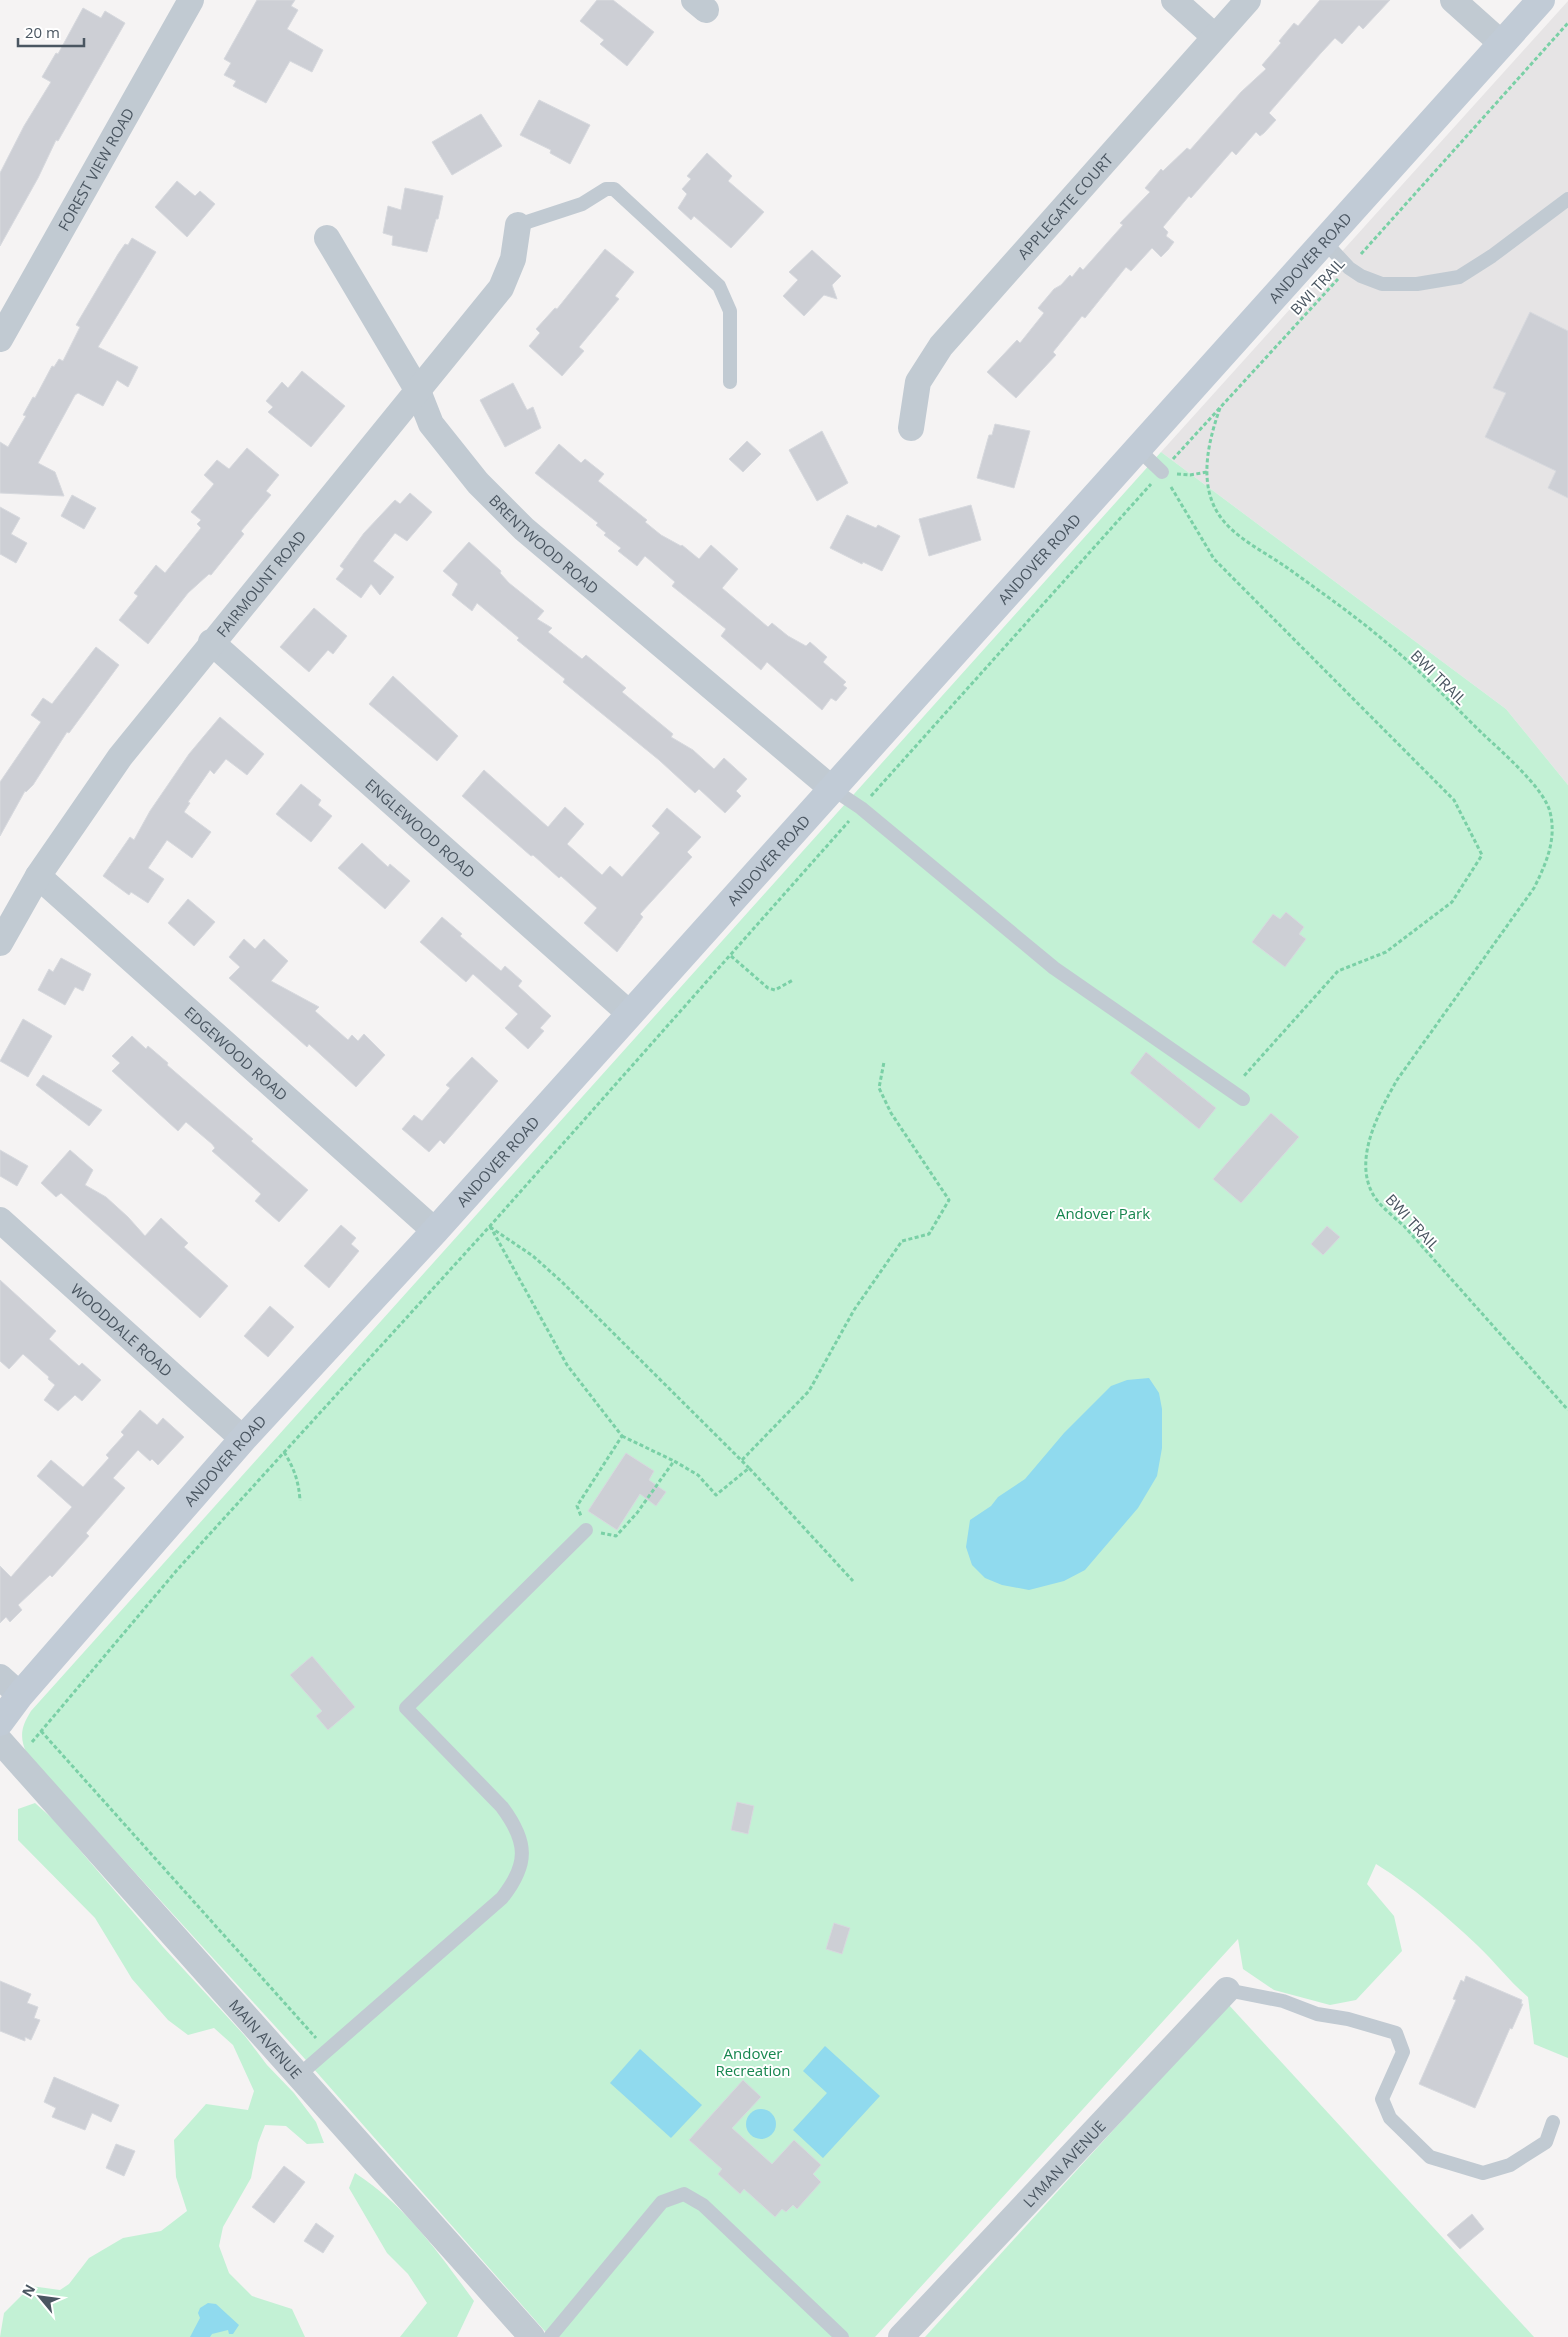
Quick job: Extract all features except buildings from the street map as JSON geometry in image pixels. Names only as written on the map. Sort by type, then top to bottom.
[{"type":"street","name":"FOREST VIEW ROAD","points":[[0,339],[191,0]]},
{"type":"street","points":[[1174,0],[1214,36]]},
{"type":"street","name":"APPLEGATE COURT","points":[[911,428],[918,382],[941,346],[1214,36],[1248,0]]},
{"type":"street","points":[[1453,0],[1501,43]]},
{"type":"street","name":"ANDOVER ROAD","points":[[0,1722],[20,1695],[243,1439],[436,1231],[831,788],[1541,0]]},
{"type":"street","name":"FAIRMOUNT ROAD","points":[[0,943],[38,876],[120,757],[501,288],[513,259],[518,226]]},
{"type":"street","name":"BRENTWOOD ROAD","points":[[327,238],[418,391],[431,424],[478,482],[524,529],[831,788]]},
{"type":"street","name":"ENGLEWOOD ROAD","points":[[212,642],[630,1014]]},
{"type":"street","name":"EDGEWOOD ROAD","points":[[38,876],[436,1231]]},
{"type":"street","name":"WOODDALE ROAD","points":[[0,1220],[243,1439]]},
{"type":"street","points":[[0,1677],[20,1695]]},
{"type":"street","name":"MAIN AVENUE","points":[[0,1741],[532,2337]]},
{"type":"street","name":"LYMAN AVENUE","points":[[901,2337],[1227,1990]]},
{"type":"lane","points":[[518,226],[582,204],[606,189],[614,189],[719,286],[730,311],[730,382]]},
{"type":"lane","points":[[1323,240],[1349,268],[1361,276],[1382,284],[1417,284],[1459,277],[1492,256],[1568,199]]},
{"type":"lane","points":[[1137,448],[1162,472]]},
{"type":"lane","points":[[831,788],[861,808],[1054,968],[1237,1095]]},
{"type":"lane","points":[[298,2076],[502,1898],[514,1882],[521,1863],[522,1841],[513,1822],[502,1807],[406,1708],[586,1530]]},
{"type":"lane","points":[[1227,1990],[1283,2001],[1317,2014],[1348,2019],[1396,2033],[1403,2052],[1382,2099],[1390,2118],[1430,2157],[1483,2172],[1510,2165],[1546,2142],[1553,2122]]},
{"type":"lane","points":[[550,2337],[662,2202],[684,2194],[704,2205],[842,2337]]},
{"type":"path","name":"BWI TRAIL","points":[[1568,23],[1349,268],[1221,405],[1210,436],[1207,472],[1215,508],[1226,526],[1288,569],[1389,644],[1514,763],[1537,790],[1550,811],[1552,836],[1549,854],[1547,863],[1534,888],[1397,1080],[1381,1109],[1365,1166],[1369,1186],[1375,1198],[1410,1234],[1568,1410]]},
{"type":"path","points":[[27,1748],[177,1570],[490,1226],[1221,405]]},
{"type":"path","points":[[1162,472],[1190,475],[1207,472]]},
{"type":"path","points":[[1162,472],[1214,559],[1454,800],[1482,855],[1452,902],[1386,952],[1338,971],[1237,1095]]},
{"type":"path","points":[[731,956],[768,988],[774,990],[793,980]]},
{"type":"path","points":[[742,1460],[809,1391],[854,1310],[902,1241],[929,1234],[950,1200],[891,1112],[879,1088],[884,1062]]},
{"type":"path","points":[[490,1226],[566,1365],[622,1436],[698,1475],[716,1494],[750,1468]]},
{"type":"path","points":[[490,1226],[515,1241],[548,1269],[750,1468],[854,1581]]},
{"type":"path","points":[[622,1436],[577,1506],[586,1530],[616,1536],[637,1513],[674,1461]]},
{"type":"path","points":[[284,1452],[293,1467],[299,1486],[300,1501]]},
{"type":"path","points":[[41,1731],[328,2050]]},
{"type":"shaded area","points":[[1568,1],[1568,785],[1506,709],[1161,452]]},
{"type":"green space","name":"Andover Park","points":[[1161,452],[1506,709],[1568,785],[1568,2058],[1534,2044],[1528,1997],[1484,1951],[1428,1902],[1376,1864],[1367,1884],[1394,1916],[1402,1951],[1356,2000],[1330,2005],[1274,1990],[1243,1969],[1238,1939],[875,2337],[550,2337],[305,2059],[27,1754],[22,1737],[23,1727],[31,1711]]},
{"type":"green space","points":[[35,1803],[54,1820],[163,1947],[245,2036],[316,2122],[324,2143],[307,2144],[286,2126],[265,2125],[258,2143],[251,2178],[223,2227],[219,2246],[229,2273],[252,2296],[292,2309],[305,2337],[0,2337],[4,2313],[31,2286],[60,2290],[69,2284],[89,2258],[123,2238],[161,2231],[187,2211],[176,2177],[174,2140],[206,2104],[248,2110],[254,2091],[233,2045],[214,2028],[188,2035],[168,2020],[132,1979],[95,1918],[18,1840],[18,1809]]},
{"type":"green space","points":[[1228,2004],[1534,2337],[925,2337]]},
{"type":"green space","points":[[355,2173],[406,2215],[474,2301],[457,2337],[400,2337],[427,2303],[408,2274],[387,2253],[349,2188]]},
{"type":"water","points":[[1149,1378],[1159,1393],[1162,1409],[1162,1448],[1157,1476],[1138,1508],[1085,1570],[1064,1581],[1029,1590],[1002,1585],[985,1578],[972,1565],[966,1547],[970,1520],[991,1506],[998,1497],[1025,1479],[1064,1433],[1111,1386],[1127,1380]]},
{"type":"water","points":[[825,2046],[880,2096],[823,2158],[793,2130],[827,2093],[803,2071]]},
{"type":"water","points":[[640,2049],[702,2105],[671,2138],[610,2083]]},
{"type":"water","points":[[761,2109],[772,2113],[776,2124],[772,2135],[761,2139],[750,2135],[746,2124],[750,2113]]},
{"type":"water","points":[[208,2303],[216,2304],[239,2325],[233,2334],[229,2334],[228,2330],[212,2334],[210,2337],[190,2337],[200,2318],[198,2313],[200,2308]]},
{"type":"park label","name":"Andover Recreation","points":[[753,2062]]}]
